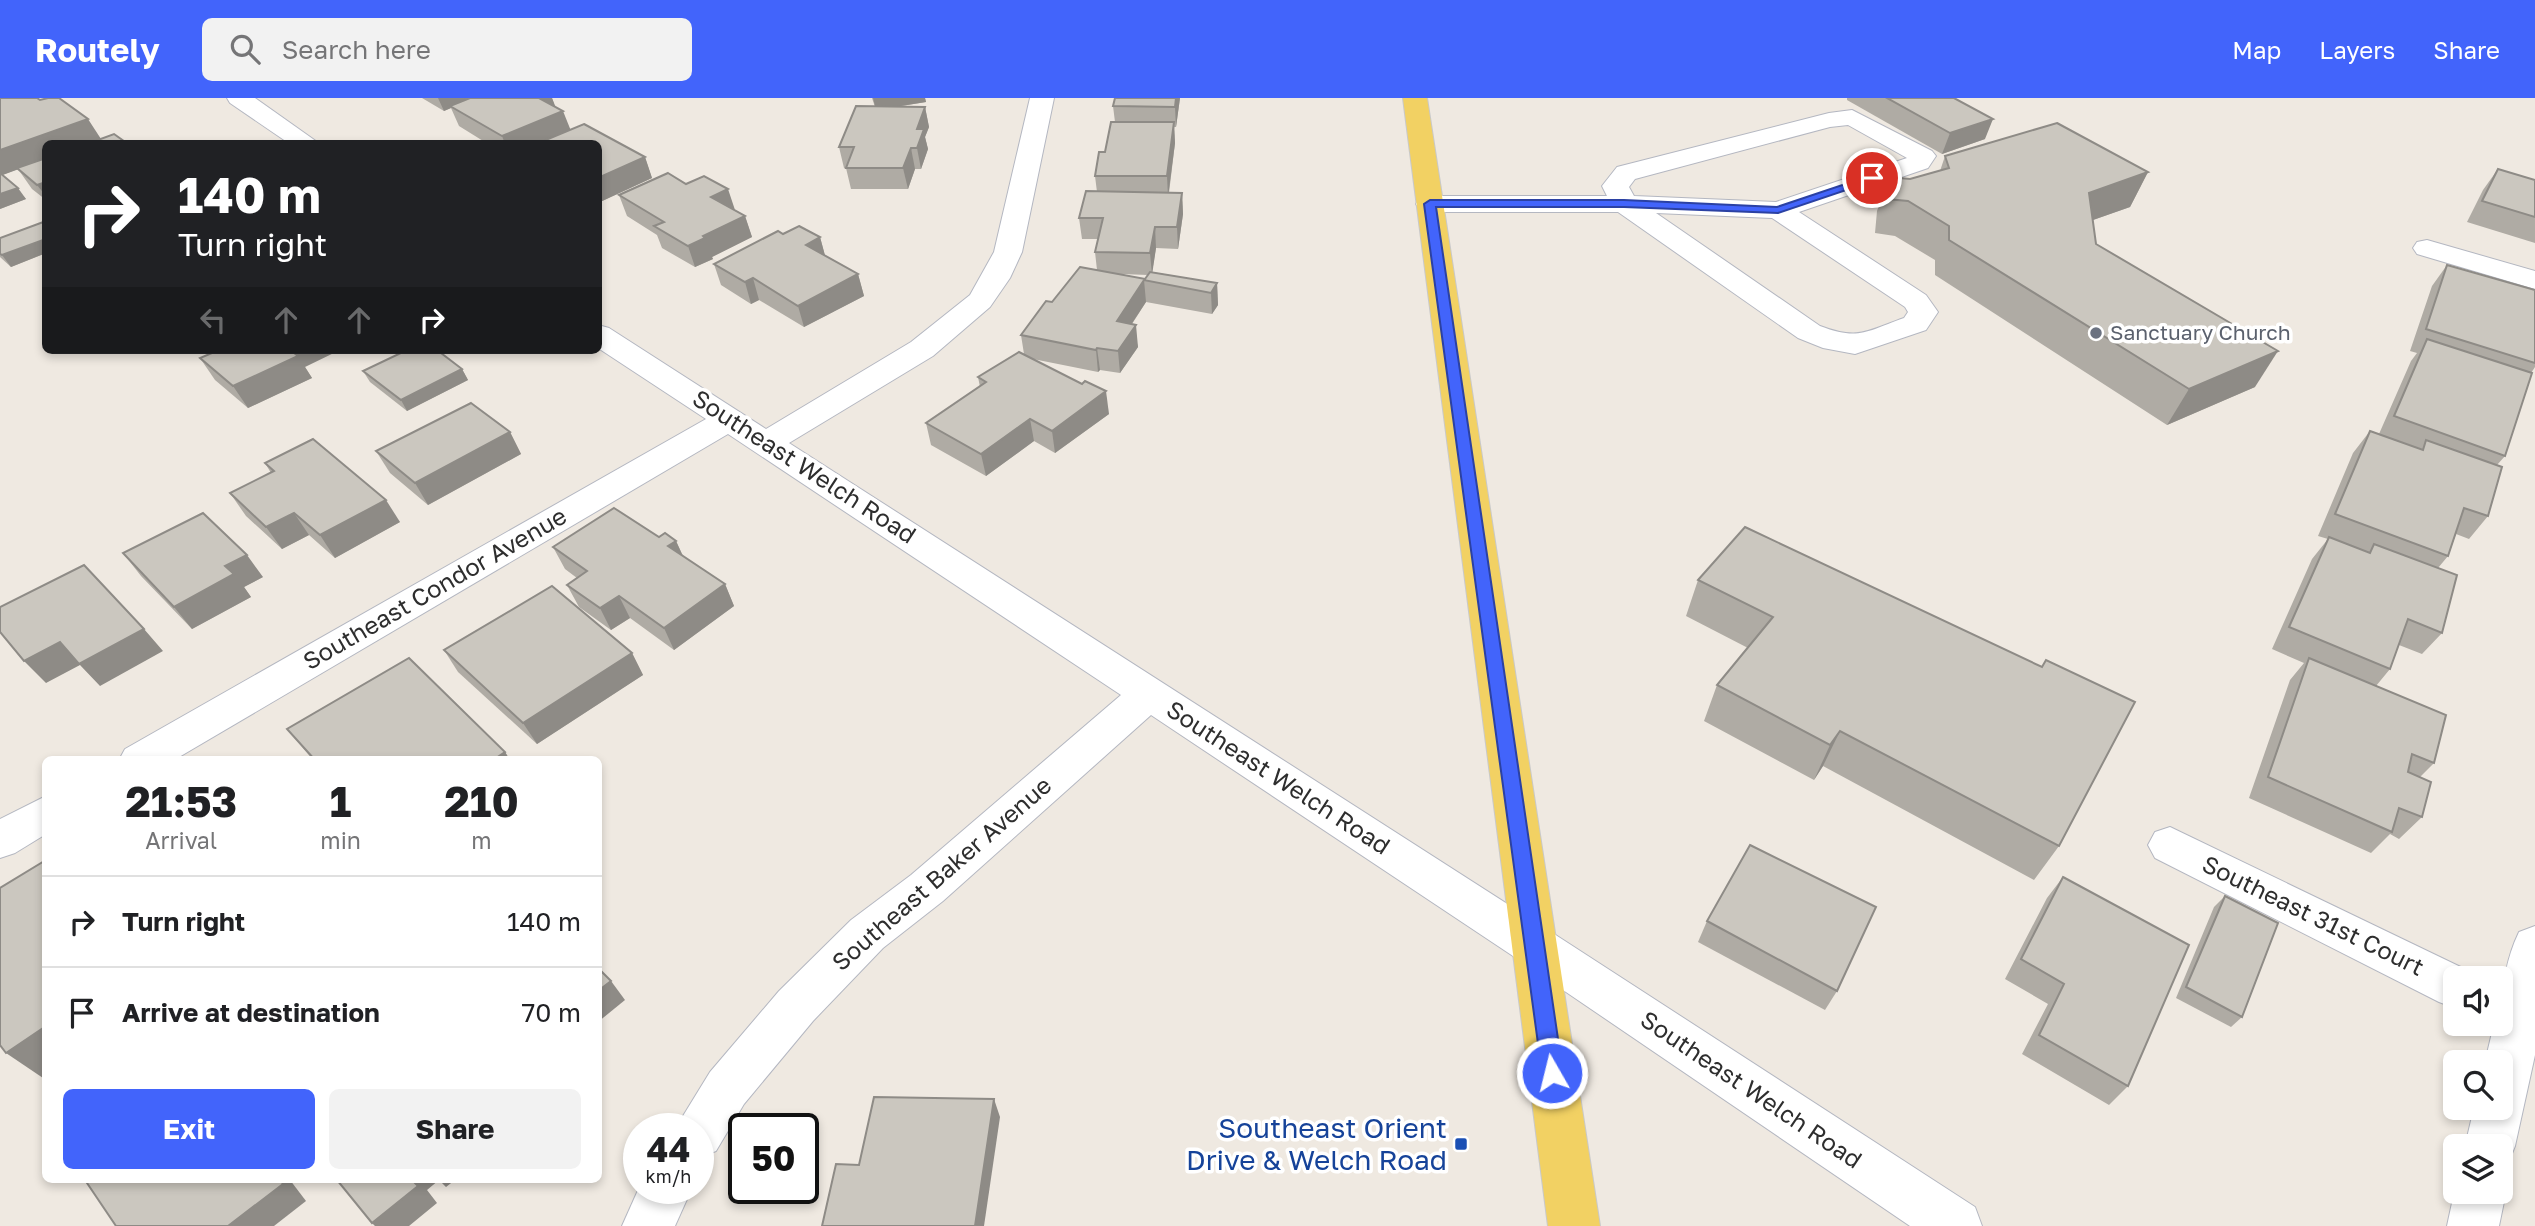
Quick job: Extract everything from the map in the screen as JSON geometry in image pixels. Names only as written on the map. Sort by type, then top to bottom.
[{"type":"main road","points":[[1415,98],[1574,1226]]},
{"type":"street","points":[[239,98],[302,140]]},
{"type":"street","points":[[766,443],[922,348],[980,301],[996,278],[1008,252],[1042,98]]},
{"type":"street","points":[[1430,204],[1624,204],[1778,210],[1919,162],[1923,156],[1852,117],[1829,120],[1626,173],[1615,186],[1624,204],[1809,332],[1834,342],[1855,345],[1915,324],[1923,312],[1916,301],[1778,210]]},
{"type":"street","points":[[2427,248],[2535,281]]},
{"type":"street","name":"Southeast Welch Road","points":[[602,337],[1150,693],[1956,1226]]},
{"type":"street","name":"Southeast Condor Avenue","points":[[146,756],[730,419]]},
{"type":"street","name":"Southeast Baker Avenue","points":[[711,1113],[727,1088],[787,1016],[867,934],[927,888],[1150,693]]},
{"type":"street","points":[[0,840],[42,815]]},
{"type":"street","name":"Southeast 31st Court","points":[[2170,845],[2443,981]]},
{"type":"street","points":[[2513,1006],[2535,946]]},
{"type":"street","points":[[648,1226],[658,1204]]},
{"type":"street","points":[[2473,1226],[2478,1204]]},
{"type":"building","points":[[0,98],[59,98],[88,119],[0,150]]},
{"type":"building","points":[[470,98],[539,98],[563,111],[502,136],[450,106]]},
{"type":"building","points":[[1115,98],[1176,98],[1175,107],[1113,106]]},
{"type":"building","points":[[1887,98],[1954,98],[1993,119],[1950,133]]},
{"type":"building","points":[[856,106],[925,107],[917,129],[924,129],[917,148],[911,148],[903,168],[846,168],[854,147],[839,147]]},
{"type":"building","points":[[1111,122],[1174,122],[1167,176],[1095,176],[1099,152],[1105,152]]},
{"type":"building","points":[[2057,123],[2148,172],[2089,193],[2096,244],[2278,351],[2189,389],[1949,240],[1949,226],[1908,201],[1887,199],[1889,177],[1910,179],[1949,168],[1945,156]]},
{"type":"building","points":[[584,124],[645,157],[602,176],[602,140],[546,140]]},
{"type":"building","points":[[114,134],[122,140],[98,140]]},
{"type":"building","points":[[42,159],[42,183],[37,185],[17,168]]},
{"type":"building","points":[[2498,169],[2535,180],[2535,217],[2482,201]]},
{"type":"building","points":[[0,173],[18,188],[0,194]]},
{"type":"building","points":[[668,173],[686,184],[704,176],[728,189],[711,197],[745,216],[688,246],[654,226],[664,222],[619,195]]},
{"type":"building","points":[[1086,191],[1182,193],[1177,227],[1155,227],[1150,253],[1095,252],[1103,218],[1079,218]]},
{"type":"building","points":[[42,222],[42,240],[2,255],[0,238]]},
{"type":"building","points":[[799,226],[820,237],[806,245],[858,274],[798,306],[753,278],[745,282],[714,264],[778,231],[783,234]]},
{"type":"building","points":[[2447,265],[2535,290],[2535,363],[2426,329]]},
{"type":"building","points":[[1080,267],[1145,279],[1150,272],[1217,283],[1211,293],[1144,280],[1117,321],[1136,325],[1118,351],[1096,350],[1021,335],[1046,301],[1052,302]]},
{"type":"building","points":[[2427,339],[2532,373],[2505,456],[2394,416]]},
{"type":"building","points":[[1019,352],[1082,384],[1085,381],[1106,391],[1052,431],[1030,419],[981,454],[926,423],[986,382],[978,377]]},
{"type":"building","points":[[210,354],[298,356],[233,386],[200,358]]},
{"type":"building","points":[[399,354],[442,354],[462,369],[401,400],[363,371]]},
{"type":"building","points":[[471,403],[510,432],[415,483],[376,451]]},
{"type":"building","points":[[2370,431],[2423,450],[2426,440],[2502,467],[2488,516],[2464,508],[2448,556],[2335,514]]},
{"type":"building","points":[[313,439],[386,500],[320,535],[294,513],[266,527],[230,493],[274,471],[265,463]]},
{"type":"building","points":[[614,508],[659,537],[665,533],[676,541],[668,546],[725,584],[664,628],[619,596],[600,608],[567,585],[587,571],[553,547]]},
{"type":"building","points":[[203,513],[247,555],[225,566],[234,574],[174,607],[123,553]]},
{"type":"building","points":[[1745,527],[2042,667],[2046,660],[2135,702],[2059,846],[1840,731],[1830,745],[1717,685],[1773,617],[1698,580]]},
{"type":"building","points":[[2329,537],[2370,553],[2374,544],[2457,575],[2442,633],[2408,619],[2390,669],[2289,627]]},
{"type":"building","points":[[84,565],[144,629],[79,664],[60,642],[24,661],[0,632],[0,607]]},
{"type":"building","points":[[552,586],[632,653],[523,723],[444,650]]},
{"type":"building","points":[[409,658],[505,752],[499,756],[311,756],[287,729]]},
{"type":"building","points":[[2309,658],[2446,715],[2434,763],[2412,754],[2408,772],[2431,782],[2422,817],[2399,808],[2392,832],[2268,777]]},
{"type":"building","points":[[1750,845],[1876,907],[1837,991],[1707,921]]},
{"type":"building","points":[[42,862],[42,1029],[6,1053],[0,1045],[0,888]]},
{"type":"building","points":[[2063,877],[2189,945],[2128,1086],[2039,1035],[2064,984],[2021,959]]},
{"type":"building","points":[[2225,896],[2278,923],[2242,1017],[2186,987]]},
{"type":"building","points":[[602,972],[611,981],[602,988]]},
{"type":"building","points":[[874,1097],[994,1099],[975,1226],[822,1226],[836,1164],[859,1165]]},
{"type":"building","points":[[87,1183],[283,1184],[228,1226],[116,1226]]},
{"type":"building","points":[[339,1183],[415,1183],[418,1186],[372,1223]]},
{"type":"place","name":"Sanctuary Church","points":[[2096,333]]},
{"type":"place","name":"Southeast Orient Drive & Welch Road","points":[[1461,1144]]},
{"type":"route","points":[[1552,1073],[1430,204],[1624,204],[1778,210],[1872,178]]}]
